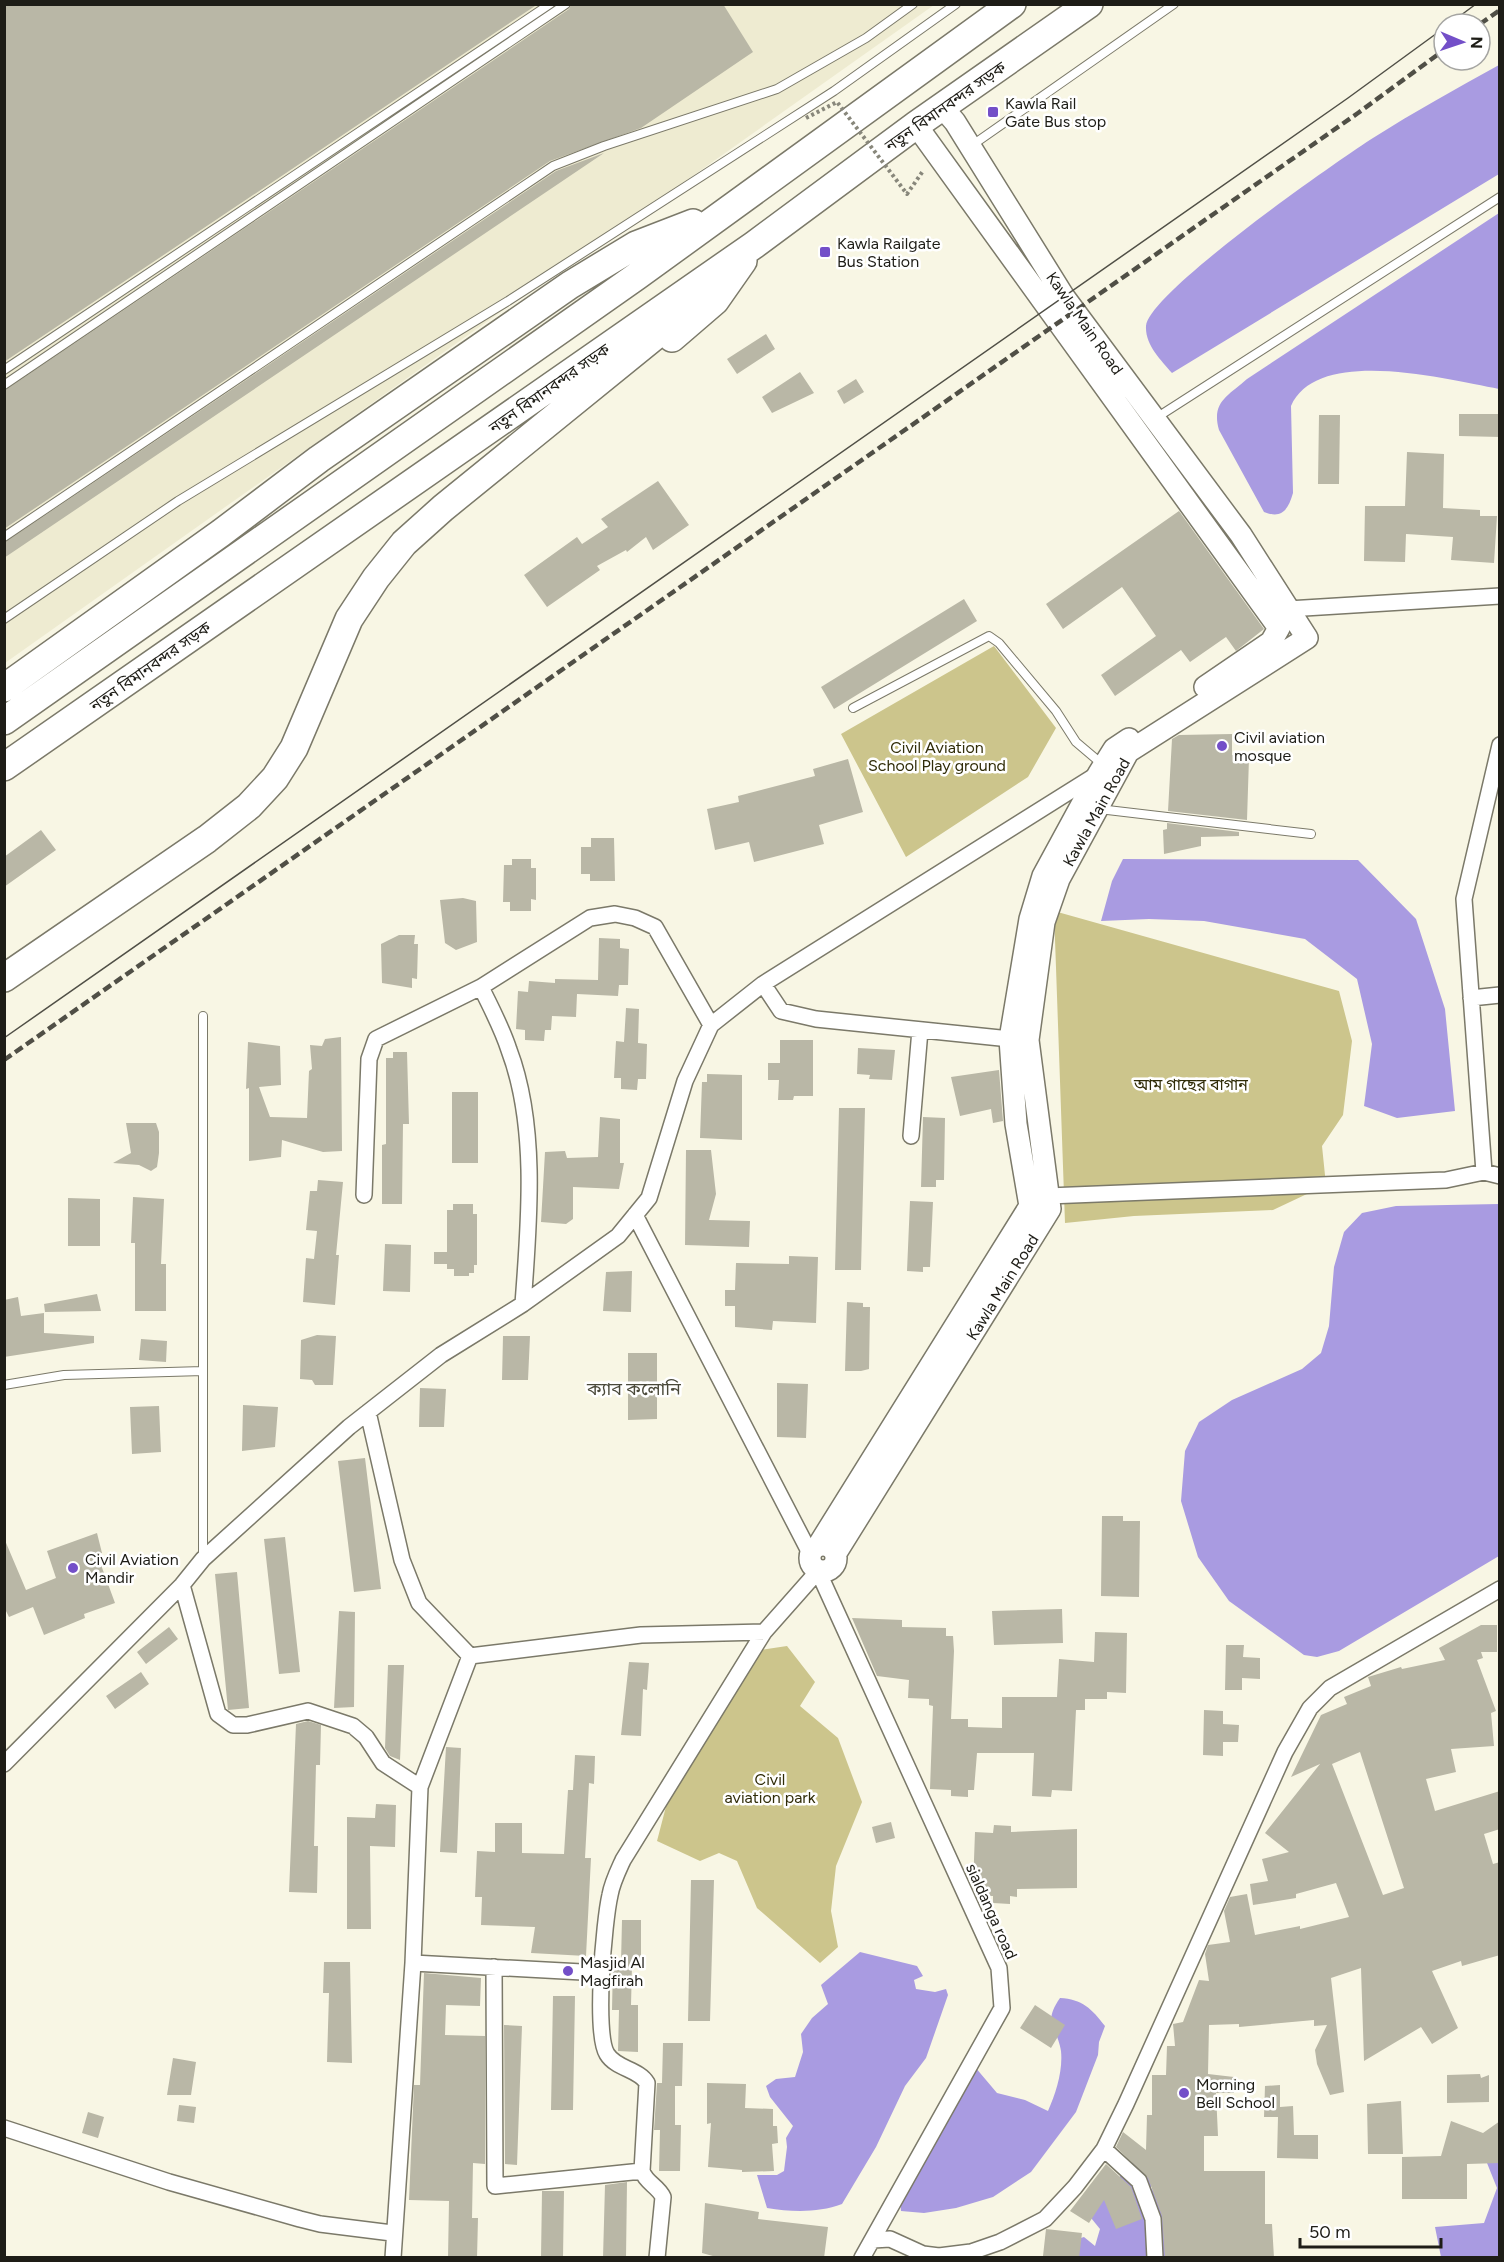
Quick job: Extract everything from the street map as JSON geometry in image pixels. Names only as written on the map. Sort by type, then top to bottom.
[{"type":"highway","points":[[4,721],[727,211],[1012,4]]},
{"type":"highway","name":"নতুন বিমানবন্দর সড়ক","points":[[4,767],[754,245],[942,107],[1089,4]]},
{"type":"highway","points":[[4,688],[221,533],[311,465],[570,285],[636,245],[727,211]]},
{"type":"highway","points":[[4,978],[207,839],[249,806],[275,778],[294,748],[349,619],[376,578],[404,543],[443,507],[647,344],[695,303],[754,245]]},
{"type":"street","name":"Kawla Main Road","points":[[821,1556],[1050,1209],[1028,1040],[1044,922],[1059,879],[1128,752],[1307,639],[1240,535],[1064,297],[970,147],[942,107]]},
{"type":"street","name":"Kawla Main Road","points":[[821,1556],[1030,1206],[1016,1124],[1010,1039],[1030,919],[1043,876],[1114,749],[1271,642],[1279,628],[916,126]]},
{"type":"street","points":[[1288,609],[1500,596]]},
{"type":"street","points":[[1484,1172],[1464,899],[1500,745]]},
{"type":"street","points":[[4,1764],[182,1585],[203,1559],[368,1412],[441,1355],[523,1304],[618,1236],[649,1198],[685,1081],[711,1025],[763,984],[1101,769]]},
{"type":"street","points":[[364,1195],[369,1059],[376,1039],[481,987],[590,918],[615,914],[635,918],[655,927],[711,1025]]},
{"type":"street","points":[[763,984],[781,1011],[816,1019],[1010,1039]]},
{"type":"street","points":[[397,1029],[481,987],[510,1050],[523,1104],[529,1179],[523,1304]]},
{"type":"street","points":[[1471,998],[1500,995]]},
{"type":"street","points":[[910,1136],[920,1029]]},
{"type":"street","points":[[1048,1196],[1446,1180],[1484,1172],[1500,1176]]},
{"type":"street","name":"sialdanga road","points":[[635,1215],[821,1556],[999,1968],[1002,2008],[862,2258]]},
{"type":"street","points":[[368,1412],[402,1560],[419,1603],[470,1656]]},
{"type":"street","points":[[657,2258],[663,2197],[659,2188],[644,2178],[642,2172],[647,2083],[642,2077],[616,2064],[606,2053],[601,1973],[610,1893],[623,1860],[764,1632],[821,1556]]},
{"type":"street","points":[[182,1585],[218,1714],[233,1725],[247,1725],[308,1711],[353,1726],[366,1737],[383,1763],[420,1787]]},
{"type":"street","points":[[873,2240],[890,2239],[923,2254],[939,2256],[971,2252],[1000,2242],[1045,2219],[1076,2187],[1104,2149],[1164,2022],[1284,1752],[1310,1708],[1330,1688],[1500,1588]]},
{"type":"street","points":[[470,1656],[642,1635],[764,1632]]},
{"type":"street","points":[[393,2258],[392,2233],[413,1963],[420,1787],[470,1656]]},
{"type":"street","points":[[413,1963],[601,1973]]},
{"type":"street","points":[[494,1967],[495,2186],[642,2172]]},
{"type":"street","points":[[4,2128],[169,2182],[300,2219],[320,2224],[392,2233]]},
{"type":"street","points":[[1104,2149],[1139,2181],[1153,2219],[1155,2258]]},
{"type":"lane","points":[[4,370],[550,4]]},
{"type":"lane","points":[[4,385],[566,4]]},
{"type":"lane","points":[[4,537],[553,166],[604,146],[777,89],[866,38],[913,4]]},
{"type":"lane","points":[[4,619],[178,501],[508,301],[834,91],[956,4]]},
{"type":"lane","points":[[970,147],[1174,4]]},
{"type":"lane","points":[[1154,419],[1500,197]]},
{"type":"lane","points":[[853,708],[989,636],[999,643],[1056,711],[1076,742],[1101,769]]},
{"type":"lane","points":[[1097,809],[1311,834]]},
{"type":"lane","points":[[203,1016],[203,1559]]},
{"type":"lane","points":[[4,1385],[64,1375],[203,1371]]},
{"type":"path","points":[[806,118],[837,102],[907,194],[923,171]]},
{"type":"shaded area","points":[[5,5],[934,5],[5,663]]},
{"type":"shaded area","points":[[1499,65],[1499,174],[1172,373],[1151,346],[1146,326],[1155,309],[1178,286],[1247,228],[1353,151],[1487,72],[1492,72],[1492,69]]},
{"type":"shaded area","points":[[1499,213],[1499,389],[1418,374],[1386,371],[1355,371],[1328,376],[1306,387],[1291,406],[1293,493],[1291,499],[1280,514],[1264,512],[1219,430],[1217,413],[1223,400],[1247,379]]},
{"type":"shaded area","points":[[1123,859],[1358,860],[1416,919],[1445,1009],[1455,1111],[1397,1118],[1364,1106],[1372,1044],[1357,979],[1305,939],[1204,921],[1149,919],[1101,921],[1112,881]]},
{"type":"shaded area","points":[[1499,1204],[1499,1556],[1339,1651],[1317,1657],[1304,1655],[1229,1601],[1198,1557],[1181,1501],[1185,1451],[1199,1422],[1232,1400],[1302,1369],[1321,1353],[1329,1326],[1334,1267],[1344,1232],[1362,1213],[1396,1206]]},
{"type":"shaded area","points":[[860,1952],[917,1966],[923,1976],[914,1980],[916,1989],[935,1992],[946,1989],[948,1995],[926,2058],[905,2086],[876,2147],[842,2204],[805,2211],[767,2208],[757,2175],[777,2175],[784,2171],[786,2138],[793,2126],[770,2097],[766,2086],[776,2079],[795,2077],[803,2052],[801,2034],[812,2018],[828,2004],[821,1985]]},
{"type":"shaded area","points":[[1060,1998],[1074,2000],[1086,2006],[1105,2026],[1099,2042],[1098,2055],[1076,2112],[1031,2172],[993,2197],[956,2208],[924,2213],[901,2211],[899,2188],[909,2158],[975,2067],[997,2093],[1025,2100],[1048,2111],[1061,2066],[1061,2051],[1051,2020]]},
{"type":"shaded area","points":[[1133,2162],[1151,2164],[1151,2188],[1161,2202],[1168,2257],[1058,2257],[1058,2245],[1084,2237],[1095,2246],[1100,2229],[1087,2213]]},
{"type":"shaded area","points":[[1487,2163],[1499,2163],[1499,2257],[1441,2257],[1435,2227],[1484,2223],[1497,2188]]},
{"type":"green space","name":"Civil Aviation School Play ground","points":[[994,646],[1056,728],[1028,777],[906,857],[841,734]]},
{"type":"green space","name":"আম গাছের বাগান","points":[[1054,911],[1339,991],[1352,1041],[1343,1115],[1322,1146],[1326,1185],[1273,1210],[1134,1216],[1065,1223]]},
{"type":"green space","name":"Civil aviation park","points":[[787,1646],[815,1682],[800,1706],[838,1738],[862,1802],[836,1866],[831,1911],[838,1947],[820,1963],[757,1908],[737,1861],[719,1853],[700,1861],[657,1841],[669,1795],[760,1650]]},
{"type":"building","points":[[4,4],[538,4],[4,362]]},
{"type":"building","points":[[572,4],[723,4],[753,52],[641,128],[550,161],[4,529],[4,391],[569,9]]},
{"type":"building","points":[[604,153],[4,558],[4,543],[556,171]]},
{"type":"building","points":[[766,334],[775,349],[737,374],[727,359]]},
{"type":"building","points":[[800,372],[814,393],[772,413],[762,397]]},
{"type":"building","points":[[856,379],[864,392],[844,404],[837,391]]},
{"type":"building","points":[[1459,414],[1500,414],[1500,437],[1459,436]]},
{"type":"building","points":[[1319,415],[1340,415],[1339,484],[1318,484]]},
{"type":"building","points":[[1407,452],[1444,454],[1443,508],[1480,510],[1480,516],[1497,516],[1494,563],[1451,560],[1453,537],[1406,534],[1405,562],[1364,561],[1365,506],[1405,506]]},
{"type":"building","points":[[658,481],[689,525],[653,550],[646,537],[627,552],[626,550],[597,566],[600,570],[547,607],[524,575],[577,537],[582,544],[608,527],[601,519]]},
{"type":"building","points":[[1179,511],[1264,629],[1236,651],[1226,637],[1190,662],[1181,650],[1115,696],[1101,675],[1156,636],[1122,587],[1063,629],[1046,604]]},
{"type":"building","points":[[964,599],[977,621],[834,709],[821,687]]},
{"type":"building","points":[[1232,734],[1232,755],[1249,758],[1247,820],[1168,811],[1172,739],[1179,735]]},
{"type":"building","points":[[848,759],[863,812],[819,825],[824,844],[754,862],[749,842],[715,850],[707,809],[739,802],[738,796],[815,776],[813,769]]},
{"type":"building","points":[[1167,823],[1239,832],[1239,836],[1201,837],[1201,846],[1164,854],[1163,830],[1167,829]]},
{"type":"building","points":[[41,830],[56,850],[4,887],[4,857]]},
{"type":"building","points":[[591,838],[614,838],[615,881],[590,881],[590,874],[581,874],[581,847],[591,847]]},
{"type":"building","points":[[512,859],[531,859],[531,868],[536,868],[536,900],[531,899],[531,911],[510,911],[510,902],[503,902],[504,865],[512,865]]},
{"type":"building","points":[[463,898],[476,901],[477,942],[456,950],[445,943],[440,900]]},
{"type":"building","points":[[399,935],[415,935],[414,944],[418,944],[417,979],[412,978],[412,988],[382,983],[381,944]]},
{"type":"building","points":[[599,938],[620,939],[620,948],[629,949],[628,985],[619,985],[618,996],[577,994],[576,1017],[552,1016],[551,1030],[545,1030],[544,1041],[525,1040],[525,1030],[516,1029],[518,991],[528,992],[529,981],[555,983],[555,979],[598,980]]},
{"type":"building","points":[[626,1008],[639,1009],[638,1043],[647,1044],[646,1079],[638,1079],[637,1090],[621,1089],[621,1078],[614,1078],[616,1041],[624,1042]]},
{"type":"building","points":[[341,1037],[342,1151],[323,1152],[282,1140],[281,1157],[249,1161],[249,1088],[246,1089],[248,1042],[280,1046],[281,1085],[259,1087],[270,1117],[307,1118],[309,1071],[312,1069],[310,1045],[322,1046],[325,1039]]},
{"type":"building","points":[[780,1040],[813,1040],[813,1096],[794,1096],[793,1100],[778,1100],[779,1080],[768,1080],[768,1063],[780,1063]]},
{"type":"building","points":[[858,1048],[895,1050],[892,1080],[869,1079],[870,1075],[857,1074]]},
{"type":"building","points":[[393,1052],[407,1052],[409,1124],[403,1124],[402,1204],[382,1204],[382,1145],[386,1144],[386,1058],[393,1058]]},
{"type":"building","points":[[999,1070],[1003,1121],[993,1123],[991,1109],[960,1116],[951,1077]]},
{"type":"building","points":[[707,1074],[742,1075],[742,1140],[700,1138],[702,1082],[707,1082]]},
{"type":"building","points":[[452,1092],[478,1092],[478,1163],[452,1163]]},
{"type":"building","points":[[839,1108],[865,1108],[861,1270],[835,1270]]},
{"type":"building","points":[[600,1117],[620,1119],[620,1163],[624,1163],[619,1189],[573,1187],[573,1219],[566,1224],[541,1222],[545,1152],[565,1151],[567,1158],[598,1157]]},
{"type":"building","points":[[923,1117],[945,1118],[944,1180],[936,1180],[936,1187],[921,1187]]},
{"type":"building","points":[[126,1123],[156,1123],[159,1132],[159,1153],[157,1167],[151,1171],[139,1165],[113,1163],[131,1153]]},
{"type":"building","points":[[686,1150],[711,1150],[716,1194],[709,1220],[750,1221],[749,1247],[685,1245]]},
{"type":"building","points":[[318,1180],[343,1182],[336,1255],[339,1255],[335,1305],[303,1302],[306,1258],[314,1259],[317,1231],[306,1230],[310,1191],[317,1191]]},
{"type":"building","points":[[133,1197],[164,1199],[161,1264],[166,1264],[166,1311],[135,1311],[135,1243],[131,1243]]},
{"type":"building","points":[[68,1198],[100,1199],[100,1246],[68,1246]]},
{"type":"building","points":[[910,1201],[933,1202],[930,1267],[923,1267],[923,1272],[907,1271]]},
{"type":"building","points":[[453,1204],[473,1204],[473,1214],[477,1214],[477,1265],[474,1265],[474,1273],[469,1273],[469,1276],[454,1276],[454,1269],[447,1269],[447,1264],[434,1264],[434,1252],[447,1252],[447,1210],[453,1210]]},
{"type":"building","points":[[385,1244],[411,1245],[410,1292],[383,1291]]},
{"type":"building","points":[[789,1256],[818,1257],[816,1323],[773,1321],[772,1330],[735,1327],[735,1306],[725,1306],[725,1290],[735,1290],[736,1263],[789,1264]]},
{"type":"building","points":[[632,1271],[631,1312],[603,1311],[606,1272]]},
{"type":"building","points":[[97,1294],[101,1311],[45,1312],[44,1304]]},
{"type":"building","points":[[18,1297],[21,1316],[44,1313],[44,1333],[94,1336],[94,1343],[4,1357],[4,1300]]},
{"type":"building","points":[[847,1302],[863,1303],[863,1307],[870,1307],[869,1369],[845,1371]]},
{"type":"building","points":[[317,1335],[336,1336],[333,1385],[315,1385],[312,1380],[300,1379],[301,1340]]},
{"type":"building","points":[[503,1336],[530,1336],[528,1380],[502,1380]]},
{"type":"building","points":[[141,1339],[167,1341],[166,1362],[139,1360]]},
{"type":"building","points":[[628,1353],[657,1353],[657,1419],[628,1420]]},
{"type":"building","points":[[777,1383],[808,1384],[806,1438],[777,1437]]},
{"type":"building","points":[[420,1388],[446,1389],[444,1427],[419,1427]]},
{"type":"building","points":[[243,1405],[278,1407],[275,1447],[242,1451]]},
{"type":"building","points":[[159,1406],[161,1452],[132,1454],[130,1407]]},
{"type":"building","points":[[365,1458],[381,1589],[354,1592],[338,1461]]},
{"type":"building","points":[[1102,1516],[1123,1516],[1123,1521],[1140,1521],[1139,1597],[1101,1596]]},
{"type":"building","points":[[97,1533],[102,1553],[97,1554],[115,1603],[84,1614],[85,1618],[44,1635],[33,1607],[9,1617],[4,1607],[4,1538],[26,1590],[56,1578],[47,1551]]},
{"type":"building","points":[[285,1537],[300,1672],[279,1674],[264,1539]]},
{"type":"building","points":[[237,1572],[249,1708],[228,1710],[215,1574]]},
{"type":"building","points":[[1062,1609],[1063,1643],[994,1645],[992,1611]]},
{"type":"building","points":[[339,1611],[355,1612],[354,1707],[334,1708]]},
{"type":"building","points":[[852,1618],[902,1620],[902,1627],[946,1628],[946,1636],[953,1636],[954,1651],[951,1719],[968,1719],[968,1727],[1002,1728],[1002,1697],[1057,1697],[1059,1659],[1094,1662],[1095,1632],[1127,1633],[1126,1693],[1107,1692],[1107,1699],[1085,1699],[1085,1710],[1076,1710],[1072,1791],[1052,1790],[1051,1797],[1032,1796],[1034,1753],[977,1753],[974,1790],[968,1790],[968,1797],[951,1796],[951,1790],[930,1789],[933,1706],[929,1705],[929,1699],[908,1698],[909,1680],[877,1676]]},
{"type":"building","points":[[1481,1625],[1497,1625],[1497,1652],[1481,1652],[1483,1658],[1477,1660],[1496,1711],[1491,1713],[1494,1746],[1451,1749],[1456,1772],[1426,1779],[1435,1811],[1500,1791],[1500,1829],[1484,1834],[1493,1864],[1500,1862],[1500,1955],[1462,1966],[1461,1961],[1432,1971],[1458,2028],[1432,2044],[1421,2027],[1364,2061],[1361,1968],[1331,1978],[1344,2092],[1330,2095],[1317,2064],[1315,2050],[1327,2025],[1314,2026],[1314,2020],[1239,2027],[1239,2024],[1209,2025],[1208,2074],[1234,2077],[1234,2093],[1216,2093],[1218,2136],[1204,2136],[1204,2171],[1265,2171],[1265,2224],[1272,2224],[1274,2258],[1165,2258],[1162,2216],[1148,2178],[1116,2147],[1123,2132],[1146,2150],[1147,2115],[1152,2115],[1152,2075],[1166,2075],[1167,2046],[1175,2046],[1173,2024],[1183,2022],[1199,1980],[1209,1981],[1205,1954],[1208,1945],[1230,1942],[1224,1911],[1230,1897],[1247,1894],[1255,1935],[1300,1926],[1300,1929],[1349,1917],[1336,1883],[1296,1894],[1296,1898],[1253,1905],[1250,1884],[1268,1881],[1262,1859],[1289,1852],[1265,1833],[1320,1764],[1291,1777],[1321,1715],[1347,1704],[1344,1697],[1371,1686],[1368,1677],[1401,1667],[1402,1669],[1445,1660],[1439,1648]],"holes":[[[1360,1752],[1404,1888],[1383,1895],[1332,1764]]]},
{"type":"building","points":[[169,1627],[178,1639],[146,1664],[137,1652]]},
{"type":"building","points":[[1226,1645],[1244,1645],[1243,1657],[1260,1658],[1260,1679],[1242,1678],[1242,1690],[1225,1690]]},
{"type":"building","points":[[629,1662],[649,1663],[647,1690],[643,1689],[641,1736],[621,1735]]},
{"type":"building","points":[[388,1665],[404,1665],[400,1760],[390,1756],[385,1748]]},
{"type":"building","points":[[141,1672],[149,1684],[115,1709],[106,1696]]},
{"type":"building","points":[[1204,1710],[1223,1711],[1223,1724],[1239,1725],[1238,1742],[1223,1742],[1223,1756],[1203,1755]]},
{"type":"building","points":[[308,1721],[321,1725],[320,1765],[316,1765],[314,1846],[318,1846],[317,1893],[289,1892],[296,1724]]},
{"type":"building","points":[[446,1747],[461,1748],[457,1853],[440,1852]]},
{"type":"building","points":[[575,1755],[595,1756],[594,1784],[589,1783],[585,1858],[591,1858],[586,1956],[531,1953],[535,1927],[481,1925],[482,1897],[475,1897],[477,1851],[495,1852],[495,1823],[522,1823],[522,1853],[564,1854],[568,1790],[573,1790]]},
{"type":"building","points":[[376,1804],[396,1805],[395,1847],[370,1846],[371,1929],[347,1929],[347,1817],[375,1818]]},
{"type":"building","points":[[891,1822],[895,1838],[876,1843],[872,1827]]},
{"type":"building","points":[[994,1825],[1011,1826],[1011,1832],[1077,1829],[1077,1888],[1017,1889],[1017,1897],[1010,1896],[1010,1904],[993,1903],[993,1896],[977,1896],[973,1887],[975,1832],[993,1833]]},
{"type":"building","points":[[691,1880],[714,1880],[710,2021],[688,2021]]},
{"type":"building","points":[[622,1920],[641,1920],[641,1965],[632,1965],[631,2005],[638,2005],[638,2052],[618,2051],[619,2010],[612,2010],[613,1963],[621,1963]]},
{"type":"building","points":[[324,1962],[350,1962],[352,2063],[327,2062],[329,1993],[323,1993]]},
{"type":"building","points":[[424,1973],[481,1978],[480,2006],[446,2005],[445,2035],[485,2036],[485,2164],[473,2163],[472,2218],[478,2218],[477,2258],[448,2258],[449,2201],[409,2200],[414,2085],[420,2085]]},
{"type":"building","points":[[553,1996],[575,1996],[573,2110],[551,2110]]},
{"type":"building","points":[[1035,2005],[1065,2025],[1051,2048],[1020,2028]]},
{"type":"building","points":[[504,2025],[522,2026],[517,2165],[505,2164]]},
{"type":"building","points":[[663,2043],[683,2043],[682,2086],[675,2086],[675,2125],[681,2125],[680,2171],[659,2171],[660,2130],[654,2130],[657,2083],[662,2083]]},
{"type":"building","points":[[173,2058],[196,2062],[191,2095],[167,2095]]},
{"type":"building","points":[[1480,2074],[1481,2078],[1489,2075],[1489,2102],[1447,2103],[1447,2075]]},
{"type":"building","points":[[707,2083],[746,2084],[745,2108],[773,2109],[773,2126],[777,2126],[778,2143],[772,2144],[774,2171],[742,2172],[742,2170],[708,2167],[711,2123],[707,2124]]},
{"type":"building","points":[[1280,2085],[1280,2107],[1293,2106],[1294,2135],[1318,2135],[1318,2159],[1277,2158],[1278,2117],[1264,2117],[1265,2086]]},
{"type":"building","points":[[1401,2101],[1403,2154],[1368,2154],[1367,2104]]},
{"type":"building","points":[[179,2105],[196,2107],[194,2123],[177,2121]]},
{"type":"building","points":[[88,2112],[104,2117],[98,2138],[82,2133]]},
{"type":"building","points":[[1451,2121],[1483,2133],[1500,2121],[1500,2163],[1467,2164],[1467,2199],[1402,2199],[1402,2157],[1441,2156]]},
{"type":"building","points":[[1106,2164],[1131,2187],[1142,2219],[1116,2229],[1104,2200],[1089,2223],[1070,2211]]},
{"type":"building","points":[[627,2182],[626,2258],[603,2258],[605,2185]]},
{"type":"building","points":[[542,2191],[564,2191],[563,2258],[541,2258]]},
{"type":"building","points":[[705,2203],[759,2212],[758,2219],[828,2227],[824,2258],[720,2258],[702,2253]]},
{"type":"building","points":[[1046,2229],[1082,2233],[1079,2258],[1043,2256]]},
{"type":"tram line","points":[[1465,12],[1476,4]]},
{"type":"tram line","points":[[4,1038],[1348,98],[1432,37]]},
{"type":"railway","points":[[1492,16],[1500,10]]},
{"type":"railway","points":[[4,1060],[1358,113],[1432,59]]},
{"type":"place","name":"Kawla Rail Gate Bus stop","points":[[993,112]]},
{"type":"place","name":"Kawla Railgate Bus Station","points":[[825,252]]},
{"type":"place","name":"Civil aviation mosque","points":[[1222,746]]},
{"type":"place","name":"Civil Aviation Mandir","points":[[73,1568]]},
{"type":"place","name":"Masjid Al Magfirah","points":[[568,1971]]},
{"type":"place","name":"Morning Bell School","points":[[1184,2093]]},
{"type":"district","name":"ক্যাব কলোনি","points":[[634,1389]]}]
